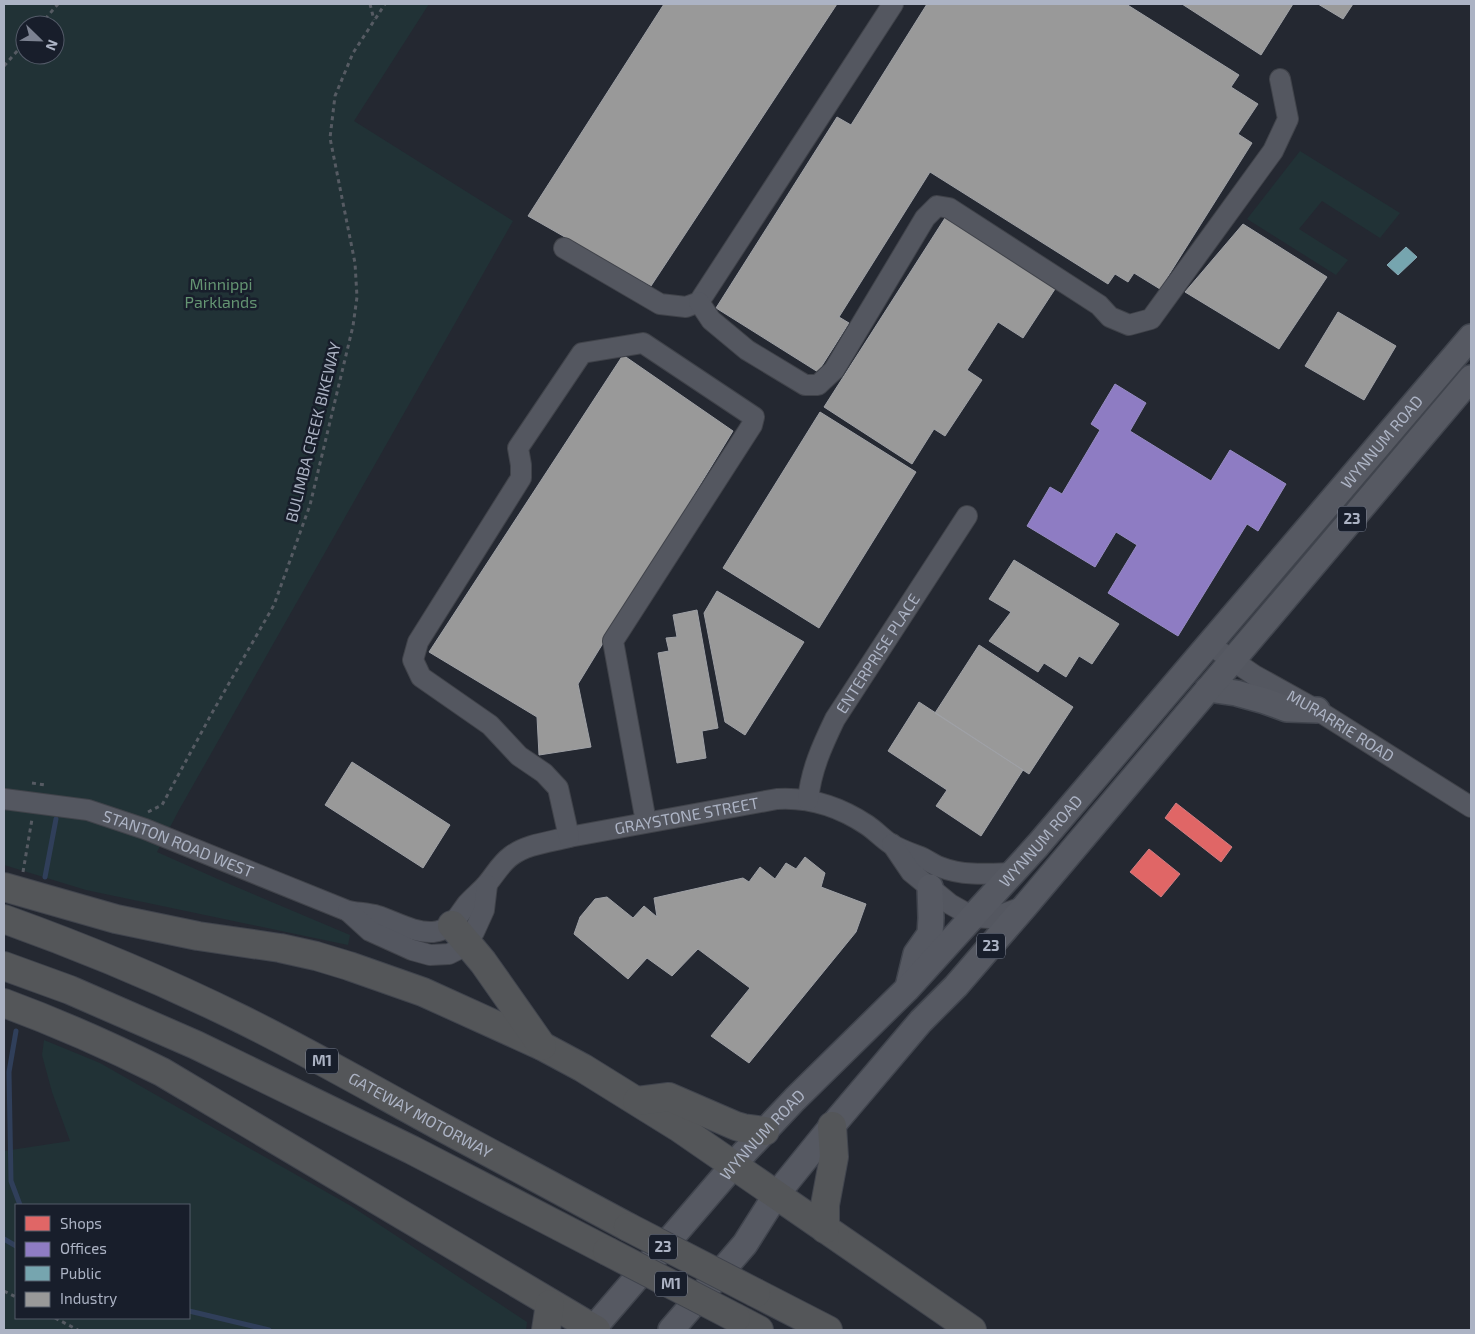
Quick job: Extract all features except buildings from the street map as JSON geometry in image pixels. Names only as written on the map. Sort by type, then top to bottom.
[{"type":"highway","points":[[13,881],[116,919],[198,936],[280,948],[349,966],[423,992],[542,1046],[583,1068],[685,1132],[972,1330]]},
{"type":"highway","name":"GATEWAY MOTORWAY","points":[[4,919],[79,947],[240,1018],[628,1226],[828,1330]]},
{"type":"highway","points":[[460,933],[542,1046]]},
{"type":"highway","name":"GATEWAY MOTORWAY","points":[[4,966],[70,990],[196,1044],[412,1150],[748,1324]]},
{"type":"highway","points":[[4,1003],[72,1030],[162,1072],[594,1330]]},
{"type":"highway","points":[[637,1101],[669,1097],[736,1126],[765,1131]]},
{"type":"highway","points":[[825,1229],[825,1205],[834,1157],[832,1126]]},
{"type":"highway","points":[[546,1330],[550,1304]]},
{"type":"main road","name":"WYNNUM ROAD","points":[[594,1330],[733,1165],[795,1099],[907,989],[1012,874],[1471,337]]},
{"type":"main road","name":"WYNNUM ROAD","points":[[671,1330],[744,1244],[776,1195],[832,1126],[921,1021],[956,986],[1026,905],[1471,378]]},
{"type":"main road","points":[[1208,689],[1231,691],[1287,709],[1317,710]]},
{"type":"main road","points":[[907,989],[916,954],[930,934],[930,887]]},
{"type":"street","points":[[564,248],[660,304],[686,307],[699,302],[892,4]]},
{"type":"street","points":[[699,302],[711,320],[746,350],[805,385],[818,385],[834,370],[925,218],[937,206],[949,208],[1099,305],[1110,317],[1129,324],[1150,319],[1273,152],[1288,119],[1280,79]]},
{"type":"street","points":[[569,837],[558,788],[544,773],[519,756],[490,725],[421,677],[413,660],[418,642],[521,478],[518,448],[582,353],[643,343],[754,417],[752,425],[613,641],[646,822]]},
{"type":"street","name":"ENTERPRISE PLACE","points":[[808,800],[815,762],[822,744],[967,516]]},
{"type":"street","name":"MURARRIE ROAD","points":[[1209,644],[1254,675],[1317,710],[1471,807]]},
{"type":"street","name":"STANTON ROAD WEST","points":[[4,799],[34,790],[145,829],[348,911],[370,931],[420,953],[430,955],[449,954],[457,950],[460,933]]},
{"type":"street","name":"GRAYSTONE STREET","points":[[460,933],[474,932],[484,910],[487,885],[503,863],[512,856],[537,845],[646,822],[777,799],[793,798],[808,800],[854,816],[892,844],[940,867],[958,872],[978,874],[1012,874]]},
{"type":"street","name":"GRAYSTONE STREET","points":[[892,844],[911,872],[958,910],[973,917]]},
{"type":"street","points":[[973,917],[989,918],[998,916],[1026,905]]},
{"type":"path","points":[[49,15],[58,4]]},
{"type":"path","points":[[370,4],[374,20]]},
{"type":"path","name":"BULIMBA CREEK BIKEWAY","points":[[146,813],[162,805],[178,779],[212,713],[274,605],[310,505],[353,326],[357,297],[355,263],[330,138],[335,96],[354,53],[385,4]]},
{"type":"path","points":[[4,66],[15,53]]},
{"type":"path","points":[[13,881],[34,790],[46,785]]},
{"type":"path","points":[[4,1291],[15,1297]]},
{"type":"path","points":[[57,1319],[78,1330]]},
{"type":"green space","name":"Minnippi Parklands","points":[[4,4],[429,4],[354,121],[513,221],[157,852],[350,935],[348,945],[86,890],[4,865]]},
{"type":"green space","points":[[1300,151],[1400,213],[1380,238],[1322,201],[1299,229],[1348,260],[1336,275],[1247,219]]},
{"type":"green space","points":[[44,1040],[100,1063],[351,1206],[527,1322],[526,1330],[4,1330],[4,1151],[70,1141],[52,1092],[42,1055]]},
{"type":"waterway","points":[[45,877],[56,819]]},
{"type":"waterway","points":[[16,1031],[9,1072],[11,1181],[20,1204]]},
{"type":"waterway","points":[[4,1239],[15,1245]]},
{"type":"waterway","points":[[190,1311],[269,1330]]}]
